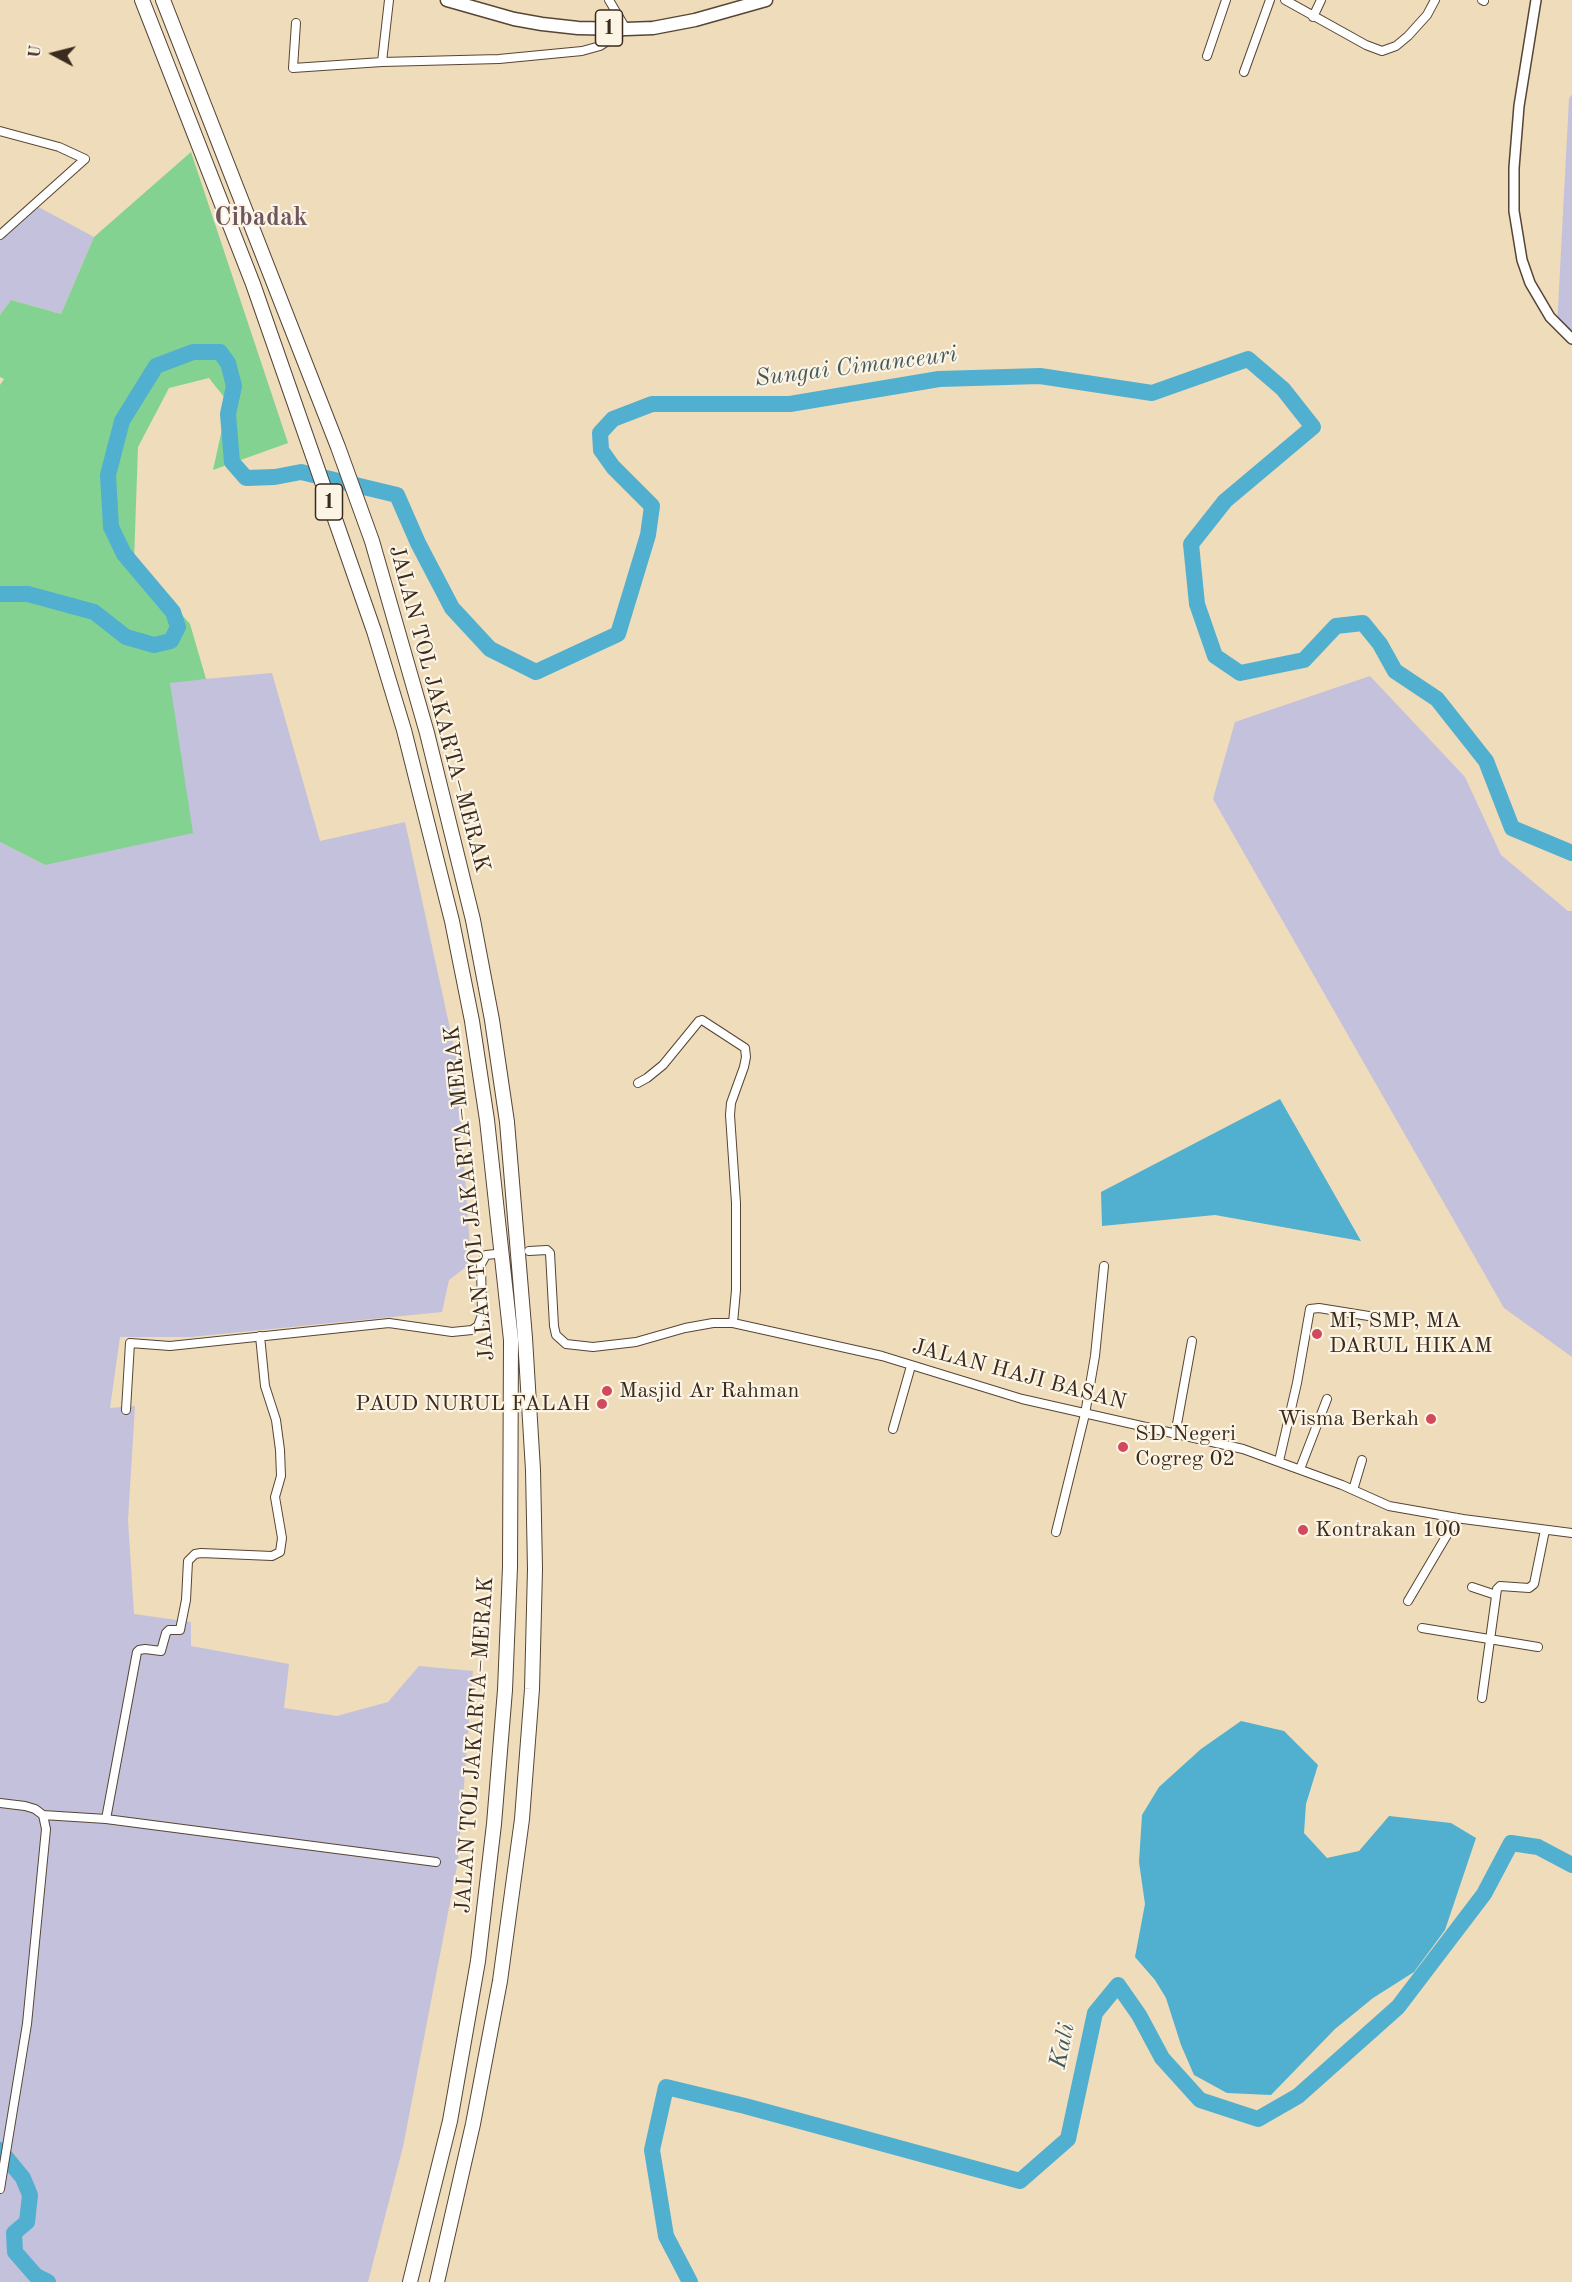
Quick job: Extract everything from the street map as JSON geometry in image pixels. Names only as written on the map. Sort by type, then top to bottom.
[{"type":"highway","name":"JALAN TOL JAKARTA–MERAK","points":[[142,0],[253,284],[374,631],[404,730],[452,921],[472,1021],[487,1120],[511,1340],[510,1567],[505,1690],[493,1835],[478,1961],[450,2121],[410,2282]]},
{"type":"highway","name":"JALAN TOL JAKARTA–MERAK","points":[[163,0],[338,447],[372,541],[427,733],[473,920],[492,1020],[508,1133],[533,1470],[532,1689],[522,1819],[500,1981],[473,2124],[437,2282]]},
{"type":"highway","name":"1","points":[[447,0],[514,19],[578,28],[653,28],[695,20],[766,0]]},
{"type":"street","points":[[382,62],[389,0]]},
{"type":"street","points":[[296,23],[293,68],[382,62],[499,59],[582,51],[600,46],[626,28],[609,0]]},
{"type":"street","points":[[1207,56],[1226,0]]},
{"type":"street","points":[[1244,72],[1270,0]]},
{"type":"street","points":[[1285,0],[1366,45],[1383,51],[1396,46],[1408,36],[1427,15],[1435,0]]},
{"type":"street","points":[[1313,17],[1321,0]]},
{"type":"street","points":[[1536,0],[1519,106],[1514,168],[1514,211],[1522,260],[1530,283],[1550,317],[1572,339]]},
{"type":"street","points":[[0,131],[59,147],[85,159],[0,235]]},
{"type":"street","points":[[638,1083],[663,1065],[702,1020],[745,1048],[744,1067],[731,1103],[730,1115],[736,1203],[736,1290],[733,1323]]},
{"type":"street","name":"JALAN HAJI BASAN","points":[[529,1251],[547,1250],[550,1253],[554,1326],[556,1335],[566,1344],[593,1347],[636,1342],[684,1328],[712,1323],[733,1323],[882,1356],[1022,1399],[1243,1449],[1300,1469],[1389,1506],[1457,1518],[1572,1533]]},
{"type":"street","points":[[126,1410],[130,1343],[170,1346],[389,1323],[452,1332],[472,1330],[478,1326],[482,1315],[480,1264],[486,1255],[496,1254]]},
{"type":"street","points":[[1056,1532],[1085,1414],[1095,1356],[1104,1266]]},
{"type":"street","points":[[1279,1461],[1297,1383],[1310,1309],[1319,1308],[1381,1318]]},
{"type":"street","points":[[106,1820],[137,1652],[145,1649],[161,1652],[166,1633],[169,1630],[180,1630],[186,1600],[188,1561],[195,1554],[201,1553],[272,1556],[280,1552],[282,1538],[275,1497],[280,1476],[280,1450],[276,1420],[265,1386],[260,1336]]},
{"type":"street","points":[[1175,1435],[1192,1341]]},
{"type":"street","points":[[893,1429],[911,1366]]},
{"type":"street","points":[[1300,1469],[1327,1399]]},
{"type":"street","points":[[1353,1490],[1362,1460]]},
{"type":"street","points":[[1408,1601],[1457,1518]]},
{"type":"street","points":[[1482,1698],[1497,1589],[1500,1586],[1522,1589],[1534,1584],[1545,1530]]},
{"type":"street","points":[[1472,1587],[1496,1595]]},
{"type":"street","points":[[1422,1628],[1538,1647]]},
{"type":"street","points":[[0,1803],[25,1806],[43,1815],[106,1820],[436,1862]]},
{"type":"street","points":[[0,2189],[21,2066],[36,1950],[46,1829],[43,1815]]},
{"type":"shaded area","points":[[1572,94],[1572,338],[1557,327],[1569,99]]},
{"type":"shaded area","points":[[33,204],[94,237],[61,314],[11,300],[0,315],[0,234]]},
{"type":"shaded area","points":[[272,673],[320,841],[405,822],[457,1061],[471,1263],[449,1280],[442,1312],[191,1337],[120,1337],[110,1408],[135,1406],[128,1520],[134,1614],[191,1622],[191,1646],[289,1664],[284,1708],[337,1716],[388,1702],[419,1666],[473,1671],[458,1861],[403,2147],[368,2282],[0,2282],[0,842],[45,865],[170,682]]},
{"type":"shaded area","points":[[1370,676],[1465,777],[1501,855],[1568,911],[1572,911],[1572,1357],[1504,1308],[1213,799],[1235,722]]},
{"type":"green space","points":[[191,152],[288,443],[213,470],[228,402],[209,378],[169,388],[138,447],[134,561],[190,624],[206,679],[170,683],[193,833],[45,865],[0,842],[0,385],[4,379],[0,377],[0,315],[11,300],[61,314],[94,237]]},
{"type":"water","points":[[1280,1099],[1361,1241],[1215,1215],[1102,1226],[1101,1192]]},
{"type":"water","points":[[1241,1721],[1284,1731],[1318,1765],[1306,1804],[1304,1833],[1327,1858],[1359,1851],[1389,1816],[1451,1823],[1476,1838],[1445,1930],[1414,1972],[1373,1998],[1335,2029],[1271,2095],[1227,2093],[1194,2075],[1181,2045],[1166,1998],[1155,1980],[1135,1957],[1145,1904],[1139,1862],[1142,1815],[1159,1787],[1201,1749]]},
{"type":"waterway","name":"Sungai Cimanceuri","points":[[0,594],[28,594],[94,612],[126,637],[154,645],[171,641],[178,627],[173,612],[124,554],[111,527],[108,475],[122,421],[156,366],[193,352],[220,352],[228,363],[234,386],[228,414],[232,462],[246,478],[275,477],[301,472],[397,495],[418,543],[452,608],[490,649],[536,672],[618,634],[648,535],[652,506],[613,467],[601,450],[600,433],[613,419],[652,404],[790,404],[939,379],[1040,376],[1152,393],[1248,359],[1283,389],[1313,427],[1225,501],[1191,544],[1197,604],[1215,656],[1240,673],[1304,660],[1336,626],[1363,623],[1380,644],[1395,671],[1437,699],[1486,761],[1512,828],[1572,853]]},
{"type":"waterway","name":"Kali","points":[[690,2282],[666,2236],[652,2150],[666,2087],[745,2106],[1020,2181],[1068,2139],[1095,2013],[1118,1985],[1139,2015],[1162,2058],[1200,2100],[1258,2119],[1298,2096],[1398,2007],[1484,1894],[1511,1843],[1538,1847],[1572,1865]]},
{"type":"waterway","points":[[0,2150],[23,2178],[30,2195],[27,2222],[14,2233],[15,2252],[36,2276],[48,2282]]},
{"type":"place","name":"MI, SMP, MA DARUL HIKAM","points":[[1317,1334]]},
{"type":"place","name":"Masjid Ar Rahman","points":[[607,1391]]},
{"type":"place","name":"PAUD NURUL FALAH","points":[[602,1404]]},
{"type":"place","name":"Wisma Berkah","points":[[1431,1419]]},
{"type":"place","name":"SD Negeri Cogreg 02","points":[[1123,1447]]},
{"type":"place","name":"Kontrakan 100","points":[[1303,1530]]},
{"type":"district","name":"Cibadak","points":[[261,218]]}]
